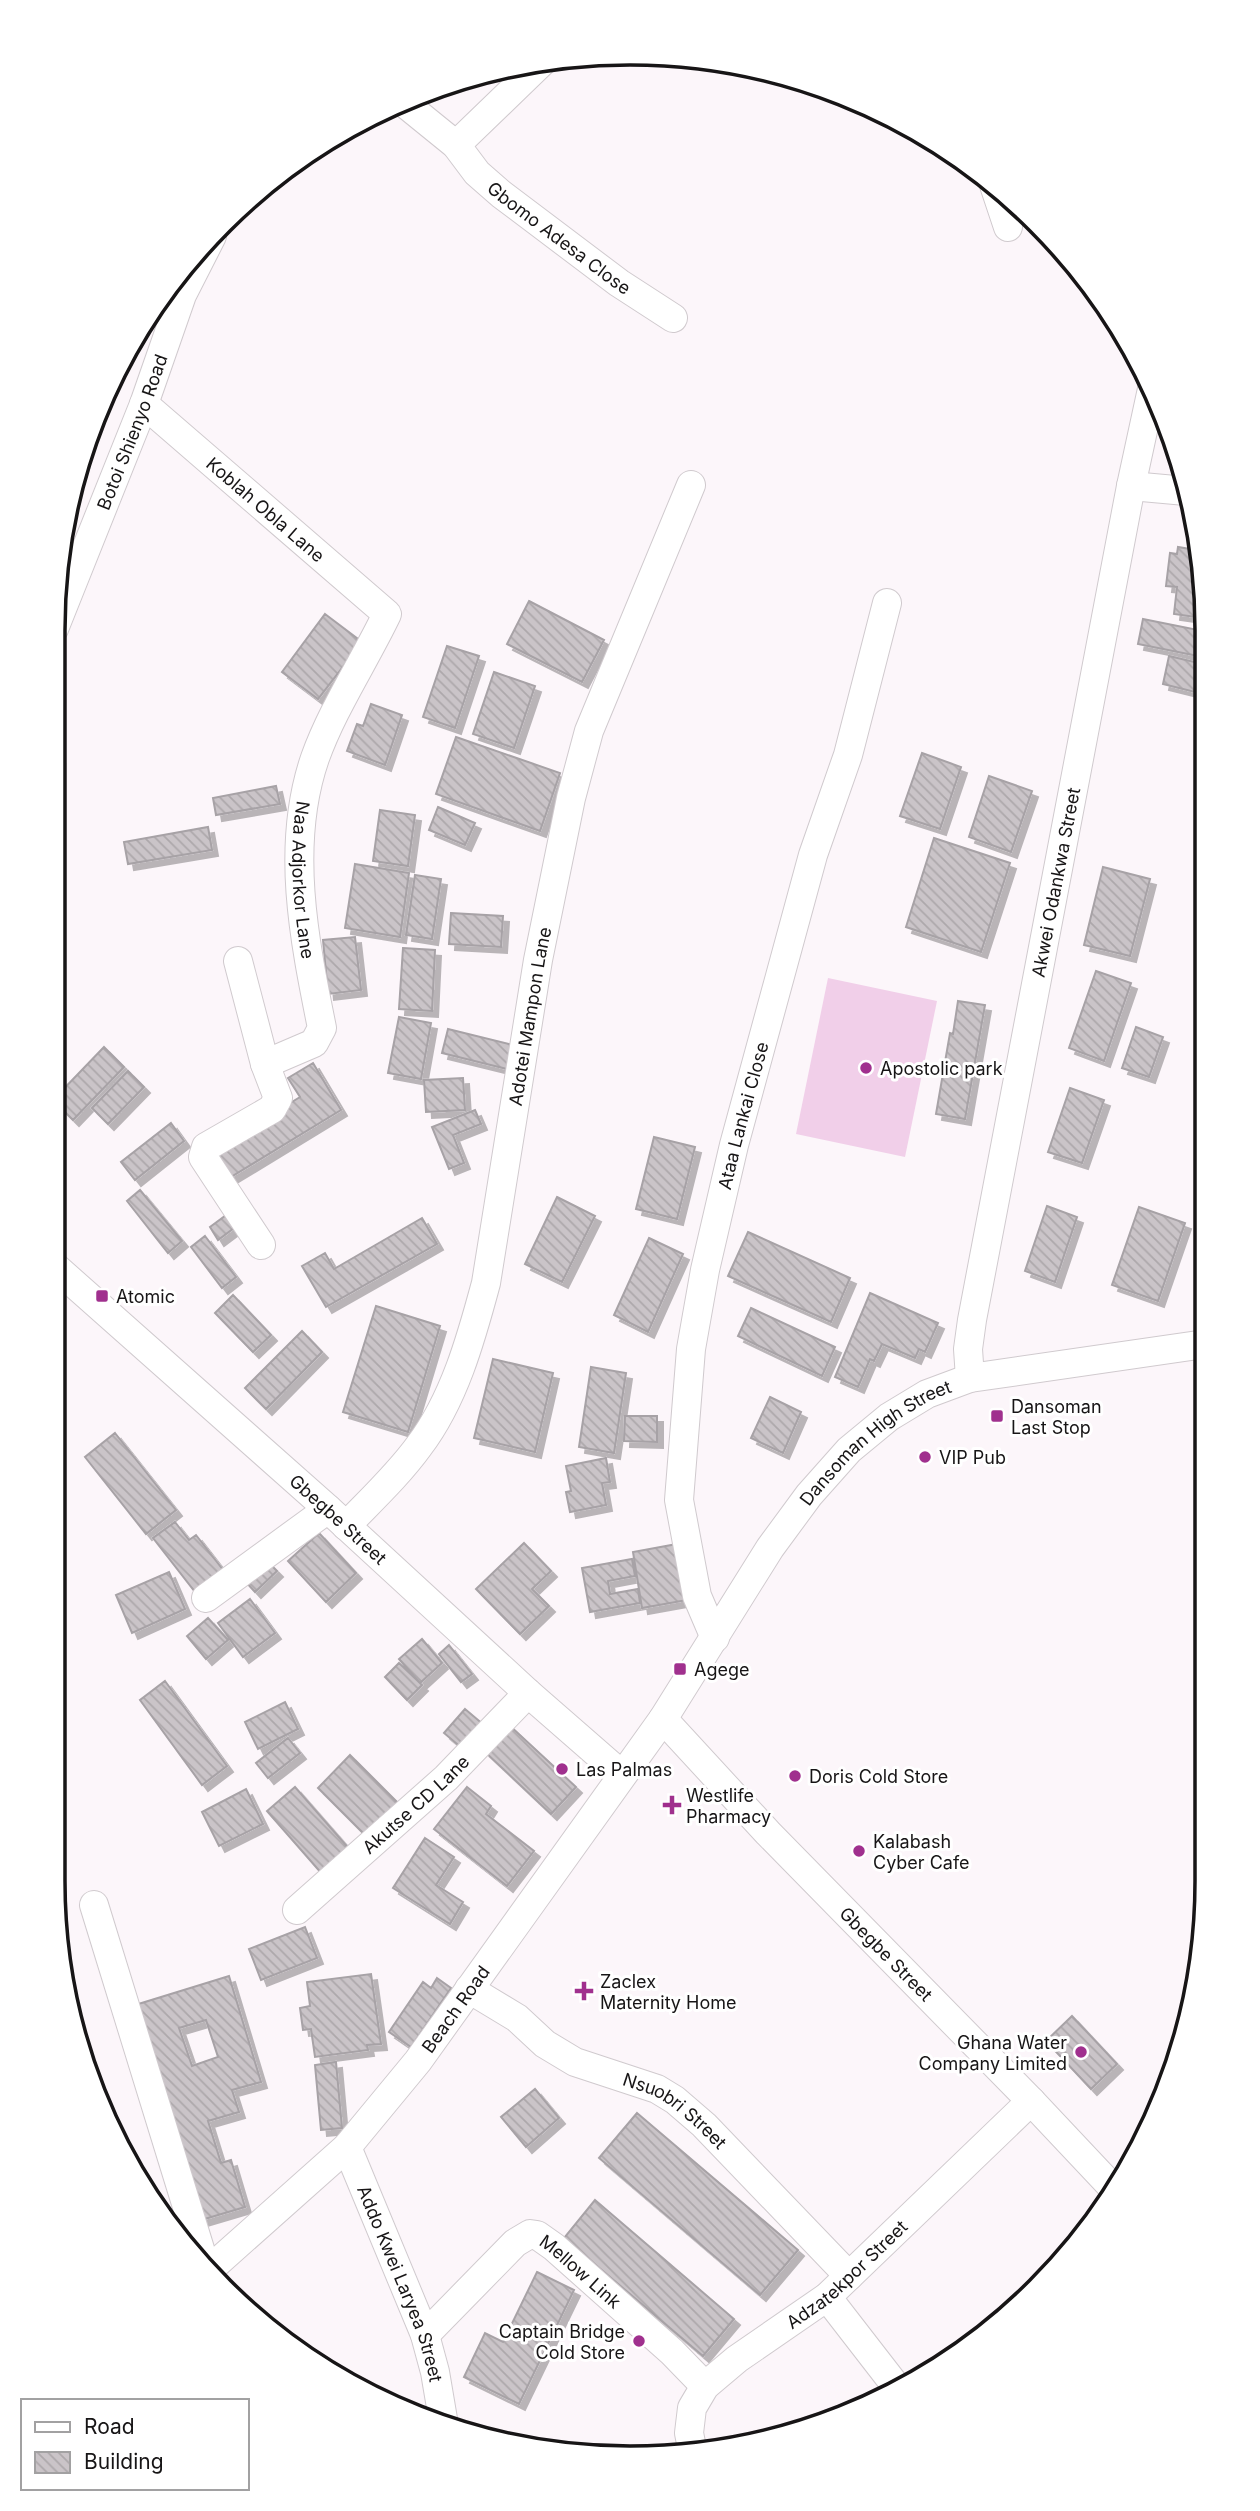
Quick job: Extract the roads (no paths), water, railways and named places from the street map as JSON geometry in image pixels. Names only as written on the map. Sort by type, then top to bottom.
[{"type":"street","points":[[456,145],[529,75]]},
{"type":"street","name":"Gbomo Adesa Close","points":[[412,109],[456,145],[477,173],[501,194],[619,283],[673,318]]},
{"type":"street","points":[[1000,202],[1008,227]]},
{"type":"street","name":"Botoi Shienyo Road","points":[[66,599],[144,404],[175,295]]},
{"type":"street","name":"Koblah Obla Lane","points":[[144,404],[387,614]]},
{"type":"street","name":"Akwei Odankwa Street","points":[[970,1378],[968,1349],[972,1320],[1148,406]]},
{"type":"street","name":"Adotei Mampon Lane","points":[[206,1598],[337,1518],[419,1446],[443,1408],[472,1334],[486,1283],[538,960],[571,798],[589,731],[691,485]]},
{"type":"street","points":[[1131,486],[1177,490]]},
{"type":"street","name":"Ataa Lankai Close","points":[[715,1638],[696,1596],[679,1500],[691,1349],[705,1270],[734,1144],[813,855],[848,755],[887,603]]},
{"type":"street","name":"Naa Adjorkor Lane","points":[[265,1064],[314,1043],[322,1028],[303,919],[298,835],[304,795],[316,756],[334,714],[387,614]]},
{"type":"street","points":[[238,961],[265,1064],[278,1098],[272,1109],[206,1147],[203,1157],[261,1245]]},
{"type":"street","name":"Gbegbe Street","points":[[65,1276],[622,1775]]},
{"type":"street","name":"Dansoman High Street","points":[[663,1719],[777,1538],[808,1495],[849,1450],[889,1417],[927,1394],[970,1378],[1195,1345]]},
{"type":"street","name":"Akutse CD Lane","points":[[297,1910],[446,1778],[528,1693]]},
{"type":"street","name":"Gbegbe Street","points":[[663,1719],[768,1833],[1108,2183]]},
{"type":"street","name":"Beach Road","points":[[215,2265],[347,2147],[418,2061],[663,1719]]},
{"type":"street","points":[[94,1905],[199,2247]]},
{"type":"street","name":"Nsuobri Street","points":[[469,1989],[517,2018],[545,2044],[575,2062],[657,2089],[675,2100],[704,2125],[849,2276]]},
{"type":"street","name":"Adzatekpor Street","points":[[691,2442],[689,2433],[692,2408],[705,2386],[737,2359],[827,2297],[1031,2101]]},
{"type":"street","name":"Addo Kwei Laryea Street","points":[[347,2147],[425,2335],[442,2414]]},
{"type":"street","name":"Mellow Link","points":[[425,2335],[516,2243],[530,2234],[537,2235],[631,2314],[705,2386]]},
{"type":"street","points":[[827,2297],[892,2382]]},
{"type":"place","name":"Apostolic park","points":[[866,1068]]},
{"type":"place","name":"Atomic","points":[[102,1296]]},
{"type":"place","name":"Dansoman Last Stop","points":[[997,1416]]},
{"type":"place","name":"VIP Pub","points":[[925,1457]]},
{"type":"place","name":"Agege","points":[[680,1669]]},
{"type":"place","name":"Las Palmas","points":[[562,1769]]},
{"type":"place","name":"Doris Cold Store","points":[[795,1776]]},
{"type":"place","name":"Westlife Pharmacy","points":[[672,1805]]},
{"type":"place","name":"Kalabash Cyber Cafe","points":[[859,1851]]},
{"type":"place","name":"Zaclex Maternity Home","points":[[584,1991]]},
{"type":"place","name":"Ghana Water Company Limited","points":[[1081,2052]]},
{"type":"place","name":"Captain Bridge Cold Store","points":[[639,2341]]}]
